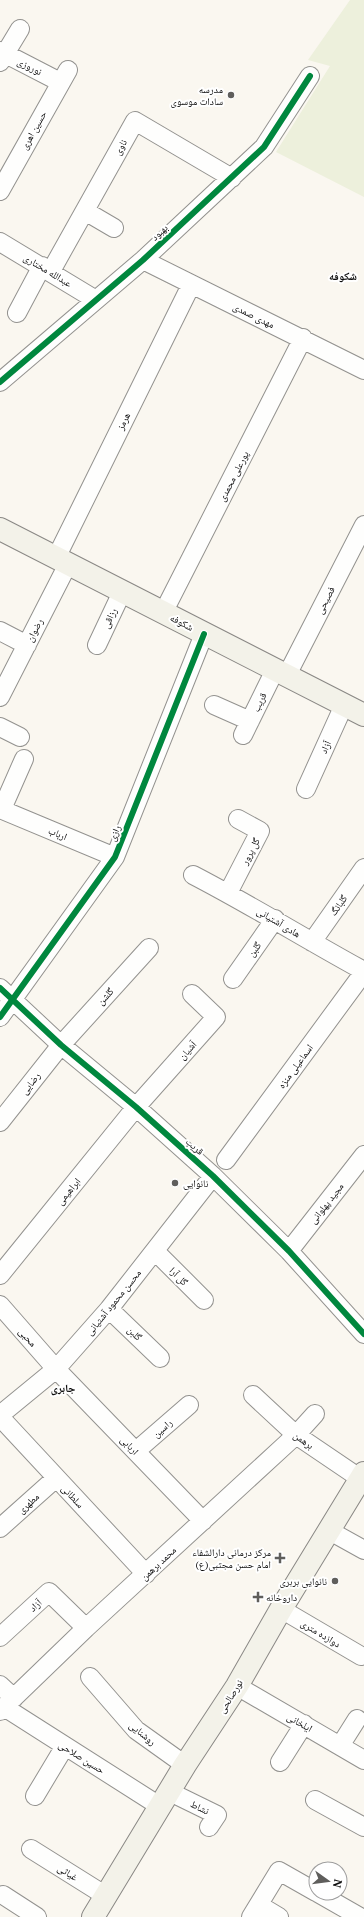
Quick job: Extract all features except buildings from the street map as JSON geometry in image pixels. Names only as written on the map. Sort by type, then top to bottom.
[{"type":"main road","name":"شکوفه","points":[[0,529],[364,715]]},
{"type":"main road","name":"نورصالحی","points":[[93,1917],[185,1765],[237,1686],[328,1530],[362,1476]]},
{"type":"street","points":[[2,55],[20,29]]},
{"type":"street","name":"نوروزی","points":[[2,55],[64,76]]},
{"type":"street","name":"حسین اهری","points":[[0,191],[64,76]]},
{"type":"street","name":"بهبود","points":[[0,382],[143,260],[264,147],[310,76]]},
{"type":"street","name":"ناوی","points":[[17,313],[85,211],[135,121],[232,178]]},
{"type":"street","points":[[85,211],[114,228]]},
{"type":"street","name":"عبدالله مختاری","points":[[0,242],[96,300]]},
{"type":"street","name":"مهدی صمدی","points":[[143,260],[191,285],[303,338],[364,370]]},
{"type":"street","name":"هرمز","points":[[62,561],[191,285]]},
{"type":"street","name":"پورعلی محمدی","points":[[163,613],[303,338]]},
{"type":"street","name":"فصیحی","points":[[281,673],[364,525]]},
{"type":"street","name":"رضوان","points":[[0,697],[27,645],[62,561]]},
{"type":"street","name":"رزاقی","points":[[97,645],[122,592]]},
{"type":"street","points":[[0,631],[27,645]]},
{"type":"street","name":"رازی","points":[[0,1017],[6,994],[115,857],[204,634]]},
{"type":"street","name":"قریب","points":[[214,705],[247,728],[281,673]]},
{"type":"street","name":"آزاد","points":[[306,789],[344,705]]},
{"type":"street","points":[[0,727],[20,737]]},
{"type":"street","points":[[1,809],[24,759]]},
{"type":"street","name":"ارباب","points":[[1,809],[115,857]]},
{"type":"street","name":"گل پرور","points":[[228,893],[260,832],[238,820]]},
{"type":"street","name":"گلبانگ","points":[[312,942],[364,868]]},
{"type":"street","name":"هادی آشتیانی","points":[[193,875],[275,919],[364,971]]},
{"type":"street","name":"گلبن","points":[[234,979],[275,919]]},
{"type":"street","name":"گلشن","points":[[61,1045],[149,948]]},
{"type":"street","name":"اسماعیلی منزه","points":[[226,1160],[364,971]]},
{"type":"street","name":"قریب","points":[[6,994],[61,1045],[136,1107],[214,1176],[289,1251],[364,1334]]},
{"type":"street","name":"آشیان","points":[[136,1107],[216,1017],[192,994]]},
{"type":"street","name":"رضایی","points":[[0,1122],[61,1045]]},
{"type":"street","name":"ابراهیمی","points":[[0,1275],[136,1107]]},
{"type":"street","name":"مجید پهلوانی","points":[[289,1251],[364,1155]]},
{"type":"street","name":"محسن محمود آشتیانی","points":[[0,1416],[56,1370],[109,1309],[214,1176]]},
{"type":"street","name":"گل آرا","points":[[154,1251],[204,1300]]},
{"type":"street","name":"محبی","points":[[0,1305],[56,1370]]},
{"type":"street","name":"گلبن","points":[[109,1309],[160,1358]]},
{"type":"street","name":"اربابی","points":[[56,1370],[203,1521]]},
{"type":"street","name":"برهمن","points":[[253,1395],[296,1435],[362,1476]]},
{"type":"street","name":"راسین","points":[[136,1451],[189,1405]]},
{"type":"street","name":"محمد برهمن","points":[[6,1705],[86,1628],[296,1435],[315,1414]]},
{"type":"street","name":"سلطانی","points":[[0,1416],[146,1574]]},
{"type":"street","name":"مطهری","points":[[0,1528],[56,1478]]},
{"type":"street","points":[[328,1530],[364,1550]]},
{"type":"street","name":"آزاد","points":[[0,1637],[49,1592],[86,1628]]},
{"type":"street","name":"دوازده متری","points":[[281,1609],[361,1656]]},
{"type":"street","name":"روشنایی","points":[[90,1677],[136,1730],[185,1765]]},
{"type":"street","name":"حسین صلاحی","points":[[0,1685],[6,1705],[65,1746],[165,1799]]},
{"type":"street","name":"ایلخانی","points":[[237,1686],[364,1760]]},
{"type":"street","points":[[340,1746],[356,1719]]},
{"type":"street","points":[[280,1762],[304,1724]]},
{"type":"street","points":[[35,1796],[65,1746]]},
{"type":"street","name":"نشاط","points":[[165,1799],[217,1815],[209,1827]]},
{"type":"street","points":[[315,1800],[364,1826]]},
{"type":"street","name":"غیاثی","points":[[31,1849],[106,1896]]},
{"type":"street","points":[[279,1917],[255,1911],[279,1871],[308,1887]]},
{"type":"street","points":[[2,1895],[37,1917]]},
{"type":"street","points":[[332,1901],[360,1917]]},
{"type":"green space","points":[[350,0],[364,0],[364,197],[276,152],[330,66],[308,60]]},
{"type":"cycle path","points":[[0,382],[143,260],[264,147],[310,76]]},
{"type":"cycle path","points":[[0,1017],[115,857],[204,634]]},
{"type":"cycle path","points":[[0,988],[61,1045],[136,1107],[213,1176],[289,1251],[364,1334]]},
{"type":"place","name":"مدرسه سادات موسوی","points":[[231,95]]},
{"type":"place","name":"نانوایی","points":[[175,1183]]},
{"type":"place","name":"مرکز درمانی دارالشفاء امام حسن مجتبی(ع)","points":[[280,1558]]},
{"type":"place","name":"نانوایی بربری","points":[[335,1581]]},
{"type":"place","name":"داروخانه","points":[[258,1597]]},
{"type":"district","name":"شکوفه","points":[[343,276]]},
{"type":"district","name":"جابری","points":[[63,1388]]}]
